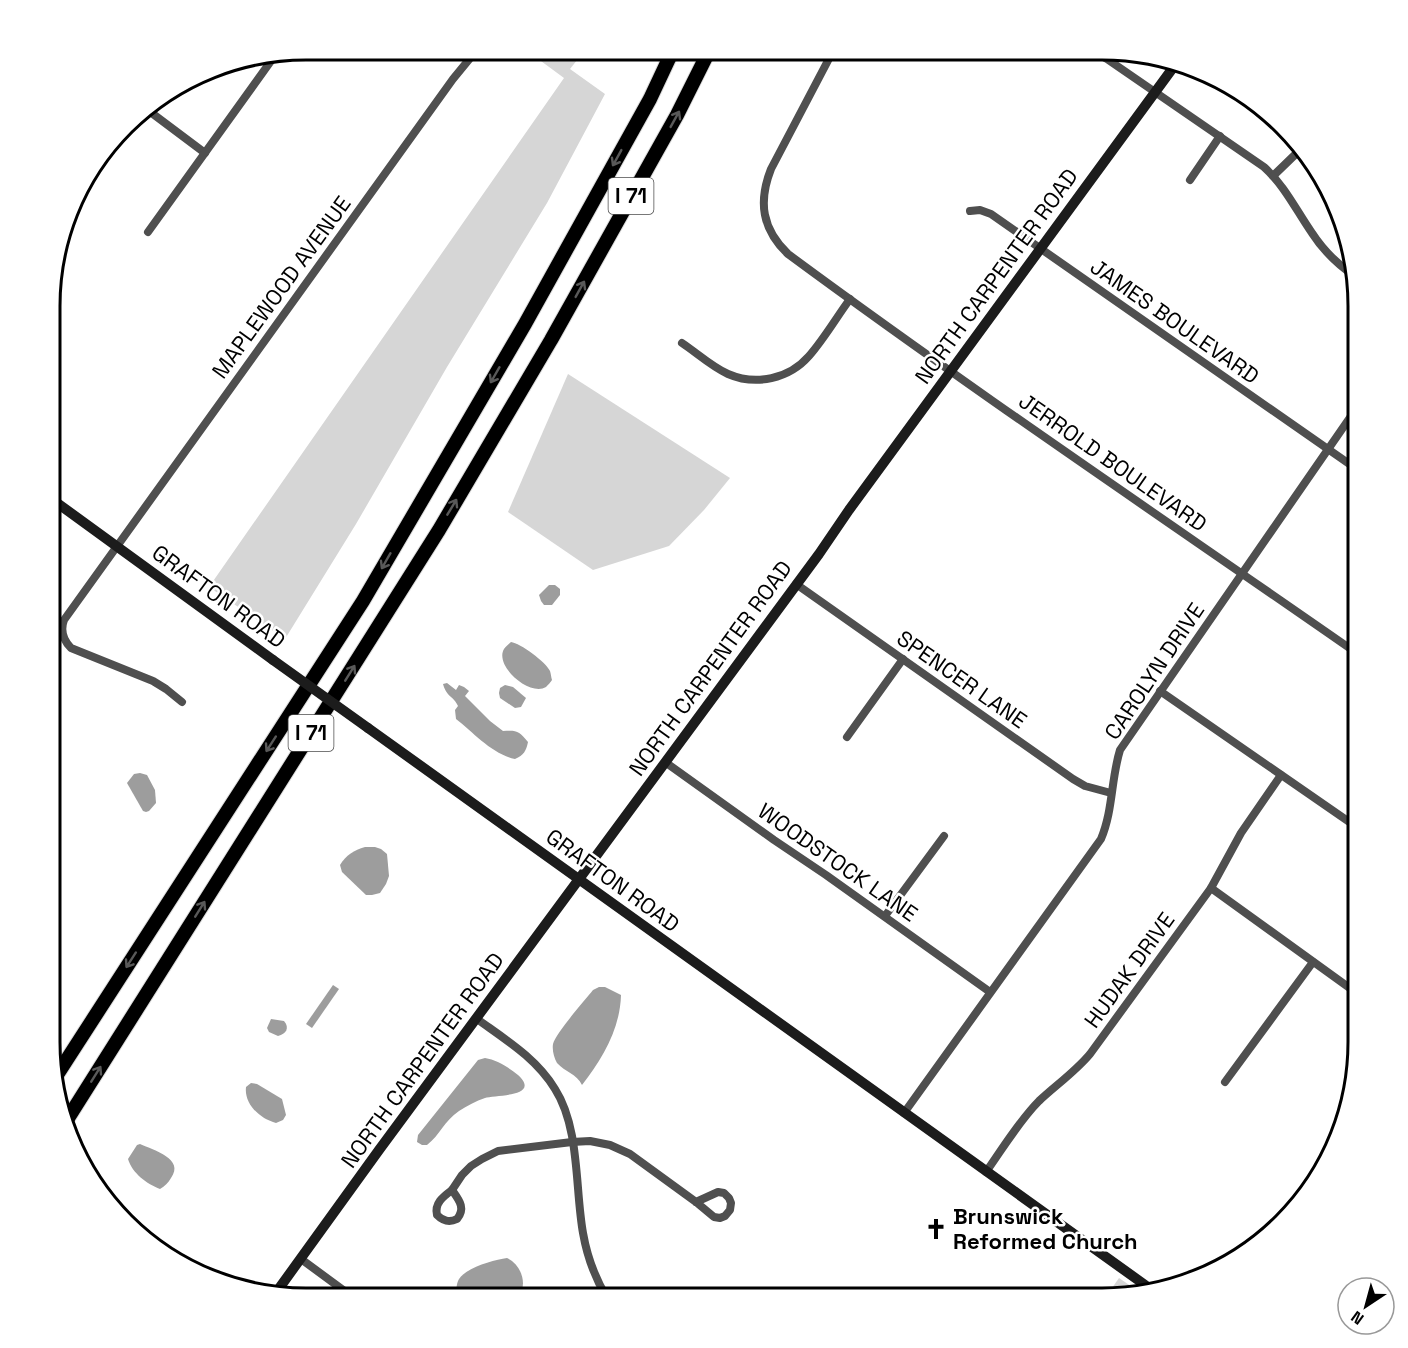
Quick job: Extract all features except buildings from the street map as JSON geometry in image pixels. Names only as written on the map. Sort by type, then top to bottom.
[{"type":"highway","name":"I 71","points":[[62,1068],[363,601],[525,324],[669,60]]},
{"type":"highway","name":"I 71","points":[[71,1114],[451,510],[551,340],[705,60]]},
{"type":"street","name":"MAPLEWOOD AVENUE","points":[[182,702],[156,683],[74,650],[64,640],[62,628],[64,620],[446,88],[469,60]]},
{"type":"street","name":"JERROLD BOULEVARD","points":[[828,60],[771,169],[764,191],[764,209],[769,228],[781,247],[950,372],[1348,647]]},
{"type":"street","points":[[1109,60],[1261,165],[1292,200],[1323,247],[1345,268]]},
{"type":"street","points":[[148,232],[270,63]]},
{"type":"street","name":"NORTH CARPENTER ROAD","points":[[281,1286],[1172,70]]},
{"type":"street","points":[[153,114],[205,153]]},
{"type":"street","points":[[1190,180],[1220,136]]},
{"type":"street","points":[[1273,176],[1296,154]]},
{"type":"street","name":"JAMES BOULEVARD","points":[[970,211],[980,210],[991,214],[1348,463]]},
{"type":"street","points":[[682,343],[728,374],[749,380],[771,379],[792,371],[810,356],[850,299]]},
{"type":"street","name":"CAROLYN DRIVE","points":[[904,1113],[1101,839],[1109,819],[1114,770],[1120,750],[1348,421]]},
{"type":"street","name":"GRAFTON ROAD","points":[[60,506],[1144,1284]]},
{"type":"street","name":"SPENCER LANE","points":[[796,584],[1073,779],[1085,786],[1111,793]]},
{"type":"street","points":[[848,737],[903,659]]},
{"type":"street","points":[[1160,691],[1348,821]]},
{"type":"street","name":"WOODSTOCK LANE","points":[[664,762],[990,992]]},
{"type":"street","name":"HUDAK DRIVE","points":[[986,1172],[1027,1115],[1090,1054],[1211,888],[1241,833],[1281,775]]},
{"type":"street","points":[[885,916],[944,836]]},
{"type":"street","points":[[1211,888],[1348,987]]},
{"type":"street","points":[[1225,1082],[1313,962]]},
{"type":"street","points":[[477,1019],[537,1065],[558,1095],[565,1112],[572,1142],[587,1251],[601,1288]]},
{"type":"street","points":[[452,1190],[471,1166],[498,1151],[597,1141],[630,1154],[696,1202]]},
{"type":"street","points":[[301,1259],[340,1288]]},
{"type":"shaded area","points":[[540,60],[577,60],[570,69],[605,94],[547,203],[285,639],[209,587],[564,78]]},
{"type":"shaded area","points":[[568,374],[730,478],[704,510],[669,546],[593,570],[508,512]]},
{"type":"shaded area","points":[[549,585],[555,585],[560,589],[560,595],[552,605],[544,605],[539,595]]},
{"type":"shaded area","points":[[511,642],[526,649],[548,667],[552,680],[546,687],[531,688],[515,678],[509,671],[502,656],[504,649]]},
{"type":"shaded area","points":[[447,683],[456,690],[459,685],[469,691],[465,696],[503,731],[515,731],[522,736],[528,742],[523,754],[515,759],[499,753],[456,719],[455,710],[458,706],[445,689],[443,684]]},
{"type":"shaded area","points":[[505,685],[513,687],[526,698],[521,707],[515,708],[500,698],[500,688]]},
{"type":"shaded area","points":[[134,774],[147,775],[155,790],[156,803],[146,812],[143,811],[127,783]]},
{"type":"shaded area","points":[[365,847],[375,847],[387,854],[389,876],[380,893],[372,895],[366,895],[342,872],[340,865],[351,853]]},
{"type":"shaded area","points":[[333,985],[339,989],[312,1028],[306,1024]]},
{"type":"shaded area","points":[[605,987],[621,995],[620,1008],[609,1043],[582,1085],[577,1078],[557,1063],[553,1054],[553,1044],[559,1032],[577,1009],[593,990]]},
{"type":"shaded area","points":[[271,1019],[284,1021],[287,1028],[283,1034],[278,1036],[269,1032],[267,1028]]},
{"type":"shaded area","points":[[485,1058],[498,1062],[514,1072],[524,1082],[524,1087],[514,1094],[485,1098],[472,1104],[454,1115],[427,1145],[417,1142],[418,1135],[478,1060]]},
{"type":"shaded area","points":[[251,1083],[257,1084],[282,1099],[286,1115],[283,1120],[276,1123],[270,1121],[254,1110],[246,1093],[246,1087]]},
{"type":"shaded area","points":[[140,1144],[160,1152],[171,1160],[174,1166],[171,1178],[160,1189],[141,1177],[130,1164],[128,1159]]},
{"type":"shaded area","points":[[507,1258],[516,1265],[522,1276],[523,1288],[456,1288],[459,1279],[468,1271],[495,1260]]},
{"type":"shaded area","points":[[1119,1278],[1131,1286],[1118,1287],[1112,1287]]},
{"type":"place","name":"Brunswick Reformed Church","points":[[936,1229]]}]
